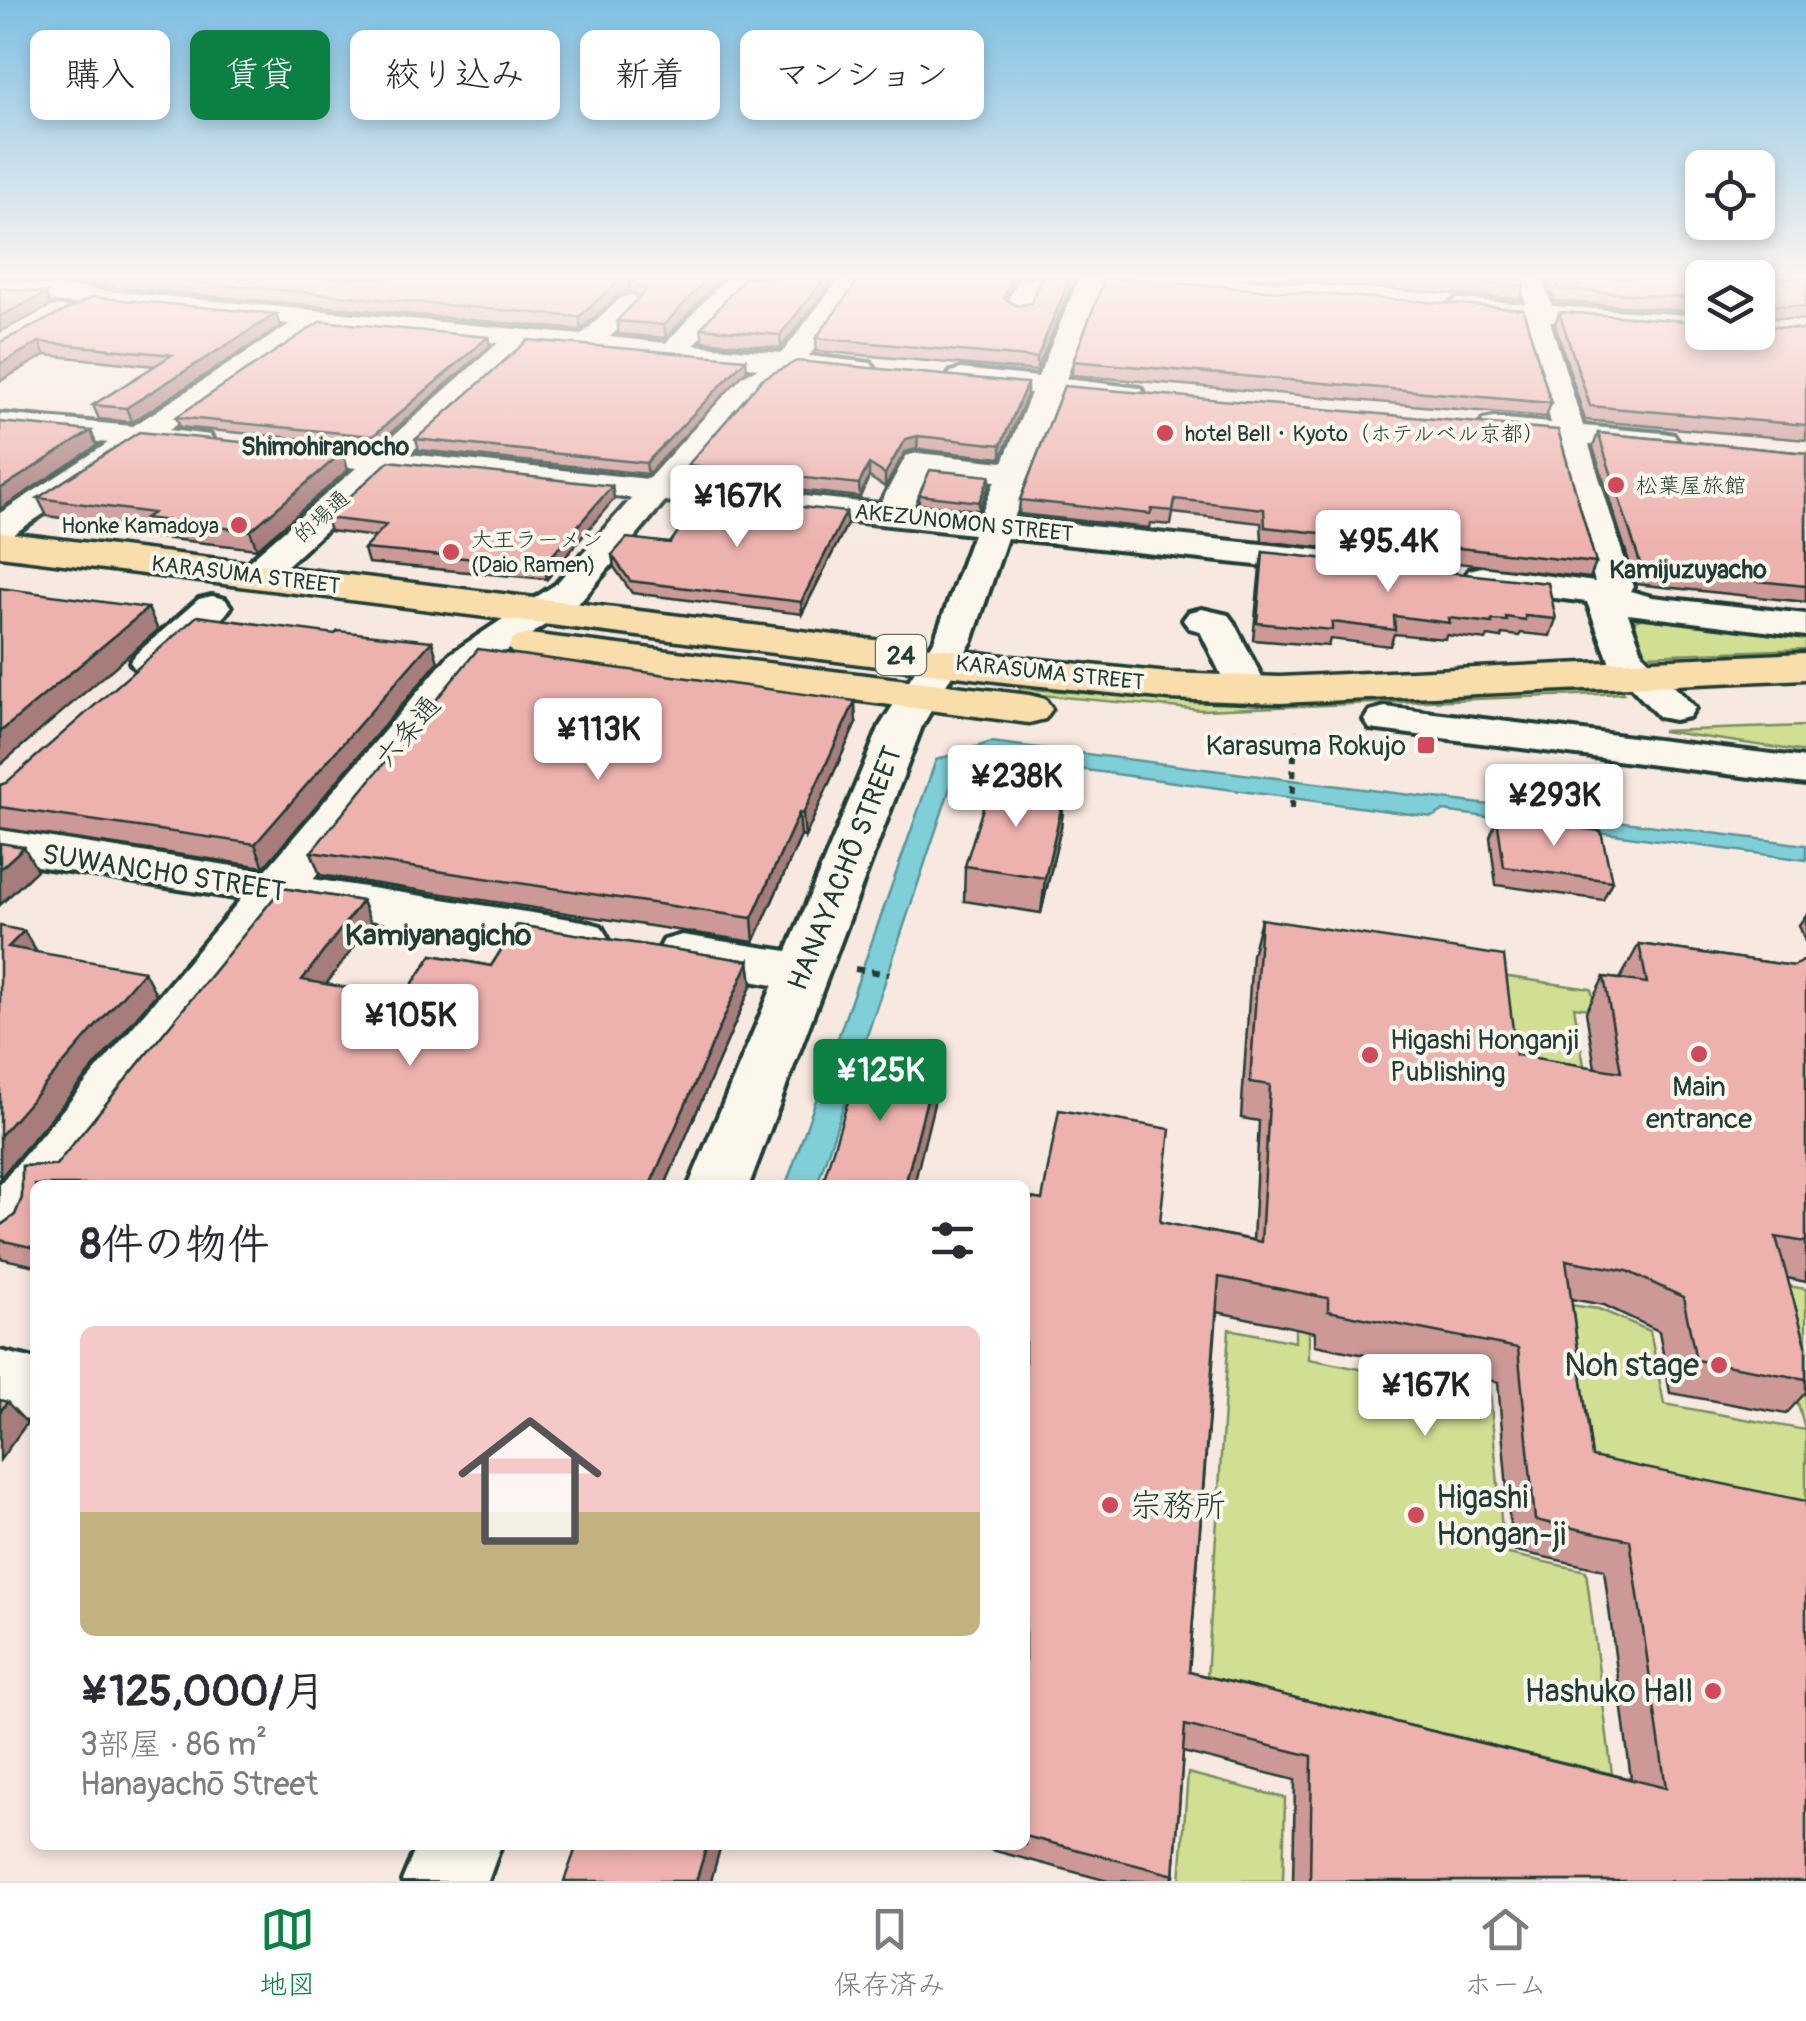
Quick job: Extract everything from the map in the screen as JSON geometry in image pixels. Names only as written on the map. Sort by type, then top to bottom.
[{"type":"highway","name":"KARASUMA STREET","points":[[0,544],[542,610],[930,679],[1075,714],[1295,722],[1806,704]]},
{"type":"highway","name":"KARASUMA STREET","points":[[0,582],[493,643],[930,679],[1231,688],[1806,666]]},
{"type":"street","points":[[0,528],[244,366]]},
{"type":"street","name":"的場通","points":[[254,575],[490,366]]},
{"type":"street","name":"六条通","points":[[38,1180],[464,662],[569,592],[654,489],[751,383],[784,366]]},
{"type":"street","points":[[821,366],[881,371]]},
{"type":"street","name":"HANAYACHŌ STREET","points":[[721,1180],[901,726],[953,641],[994,526],[1059,366]]},
{"type":"street","points":[[1549,366],[1615,586],[1603,595]]},
{"type":"street","points":[[938,376],[1166,397]]},
{"type":"street","name":"AKEZUNOMON STREET","points":[[0,423],[384,460],[1366,566]]},
{"type":"street","points":[[1473,425],[1685,444]]},
{"type":"street","points":[[892,514],[917,463],[1015,473]]},
{"type":"street","points":[[1444,574],[1577,588],[1650,608],[1806,626]]},
{"type":"street","points":[[1603,595],[1624,658],[1674,708]]},
{"type":"street","points":[[117,691],[212,607]]},
{"type":"street","points":[[1195,623],[1231,688]]},
{"type":"street","points":[[1385,720],[1806,771]]},
{"type":"street","name":"SUWANCHO STREET","points":[[0,845],[802,971]]},
{"type":"street","name":"六条通","points":[[0,1227],[30,1190]]},
{"type":"street","points":[[0,1382],[30,1389]]},
{"type":"street","points":[[444,1881],[457,1850]]},
{"type":"path","points":[[1292,809],[1295,722]]},
{"type":"path","points":[[1532,807],[1535,830]]},
{"type":"path","points":[[859,970],[889,974]]},
{"type":"green space","points":[[1654,615],[1806,632],[1806,649],[1646,655],[1640,652],[1634,621]]},
{"type":"green space","points":[[1020,688],[1212,703],[1620,689],[1623,693],[1202,710],[1019,693]]},
{"type":"green space","points":[[1806,726],[1806,752],[1662,731]]},
{"type":"green space","points":[[1495,975],[1591,989],[1596,1010],[1574,1007],[1586,1077],[1517,1155]]},
{"type":"green space","points":[[1590,1252],[1806,1289],[1806,1519],[1582,1473],[1562,1304],[1599,1309],[1650,1331],[1664,1404],[1805,1430],[1772,1304]]},
{"type":"green space","points":[[1295,1304],[1309,1306],[1309,1359],[1485,1394],[1485,1337],[1504,1553],[1586,1571],[1612,1774],[1446,1734],[1206,1694],[1229,1329],[1295,1342]]},
{"type":"green space","points":[[1188,1773],[1285,1798],[1283,1881],[1180,1881]]},
{"type":"water","points":[[991,742],[1806,845],[1806,860],[1443,811],[1432,817],[990,757],[984,775],[955,773],[819,1180],[788,1180],[936,760]]},
{"type":"building","points":[[155,366],[193,366],[126,408],[93,405]]},
{"type":"building","points":[[253,366],[455,366],[373,436],[176,417]]},
{"type":"building","points":[[499,366],[739,366],[646,463],[416,439]]},
{"type":"building","points":[[788,366],[847,366],[1027,383],[1001,445],[918,436],[905,439],[885,474],[869,464],[859,484],[688,465],[762,379]]},
{"type":"building","points":[[1127,366],[1540,366],[1551,403]]},
{"type":"building","points":[[1577,366],[1806,366],[1806,425],[1590,406]]},
{"type":"building","points":[[1064,386],[1558,430],[1596,563],[1265,527],[1264,509],[1175,499],[1173,511],[1152,509],[1150,514],[1020,500]]},
{"type":"building","points":[[0,422],[91,431],[0,489]]},
{"type":"building","points":[[139,432],[343,452],[250,531],[145,518],[153,513],[38,498]]},
{"type":"building","points":[[1598,433],[1806,453],[1806,586],[1642,569]]},
{"type":"building","points":[[389,461],[612,486],[544,565],[364,549],[386,525],[326,518]]},
{"type":"building","points":[[930,470],[990,476],[979,502],[919,495]]},
{"type":"building","points":[[704,496],[846,512],[801,602],[630,581],[612,555],[627,538],[670,543]]},
{"type":"building","points":[[1263,552],[1548,583],[1556,619],[1506,617],[1507,621],[1492,623],[1449,618],[1450,623],[1394,616],[1395,630],[1332,622],[1332,630],[1257,623]]},
{"type":"building","points":[[0,588],[148,608],[0,732]]},
{"type":"building","points":[[197,616],[335,634],[338,631],[432,641],[255,844],[0,807],[0,785]]},
{"type":"building","points":[[478,649],[855,701],[752,918],[311,852]]},
{"type":"building","points":[[991,782],[1065,792],[1045,878],[965,866]]},
{"type":"building","points":[[1497,818],[1601,831],[1612,881],[1504,867]]},
{"type":"building","points":[[0,843],[24,847],[0,869]]},
{"type":"building","points":[[282,888],[362,901],[302,980],[403,998],[432,955],[491,966],[517,925],[749,961],[652,1180],[30,1180],[30,1247],[0,1240],[0,1226],[15,1215],[22,1198],[22,1166],[56,1165]]},
{"type":"building","points":[[1261,919],[1504,956],[1516,1055],[1621,1072],[1604,977],[1647,983],[1639,944],[1794,966],[1806,959],[1806,1242],[1776,1237],[1806,1345],[1806,1379],[1696,1360],[1683,1297],[1627,1271],[1566,1260],[1592,1457],[1806,1501],[1806,1881],[1310,1881],[1312,1756],[1185,1725],[1174,1875],[1030,1837],[1030,1198],[1042,1200],[1059,1110],[1170,1129],[1160,1222],[1261,1242],[1270,1085],[1250,1082]],"holes":[[[1219,1277],[1328,1298],[1328,1311],[1518,1348],[1535,1520],[1630,1540],[1666,1788],[1189,1672]]]},
{"type":"building","points":[[0,926],[24,931],[8,947],[144,971],[0,1136]]},
{"type":"building","points":[[862,1056],[935,1068],[906,1180],[824,1180]]},
{"type":"building","points":[[575,1850],[705,1850],[696,1881],[564,1881]]},
{"type":"place","name":"hotel Bell・Kyoto（ホテルベル京都）","points":[[1165,433]]},
{"type":"place","name":"松葉屋旅館","points":[[1616,485]]},
{"type":"place","name":"Honke Kamadoya","points":[[239,525]]},
{"type":"place","name":"大王ラーメン (Daio Ramen)","points":[[451,552]]},
{"type":"place","name":"Karasuma Rokujo","points":[[1426,745]]},
{"type":"place","name":"Main entrance","points":[[1699,1054]]},
{"type":"place","name":"Higashi Honganji Publishing","points":[[1370,1055]]},
{"type":"place","name":"Noh stage","points":[[1719,1365]]},
{"type":"place","name":"宗務所","points":[[1110,1505]]},
{"type":"place","name":"Higashi Hongan-ji","points":[[1416,1515]]},
{"type":"place","name":"Hashuko Hall","points":[[1713,1691]]},
{"type":"district","name":"Shimohiranocho","points":[[325,446]]},
{"type":"district","name":"Kamijuzuyacho","points":[[1688,569]]},
{"type":"district","name":"Kamiyanagicho","points":[[438,935]]}]
